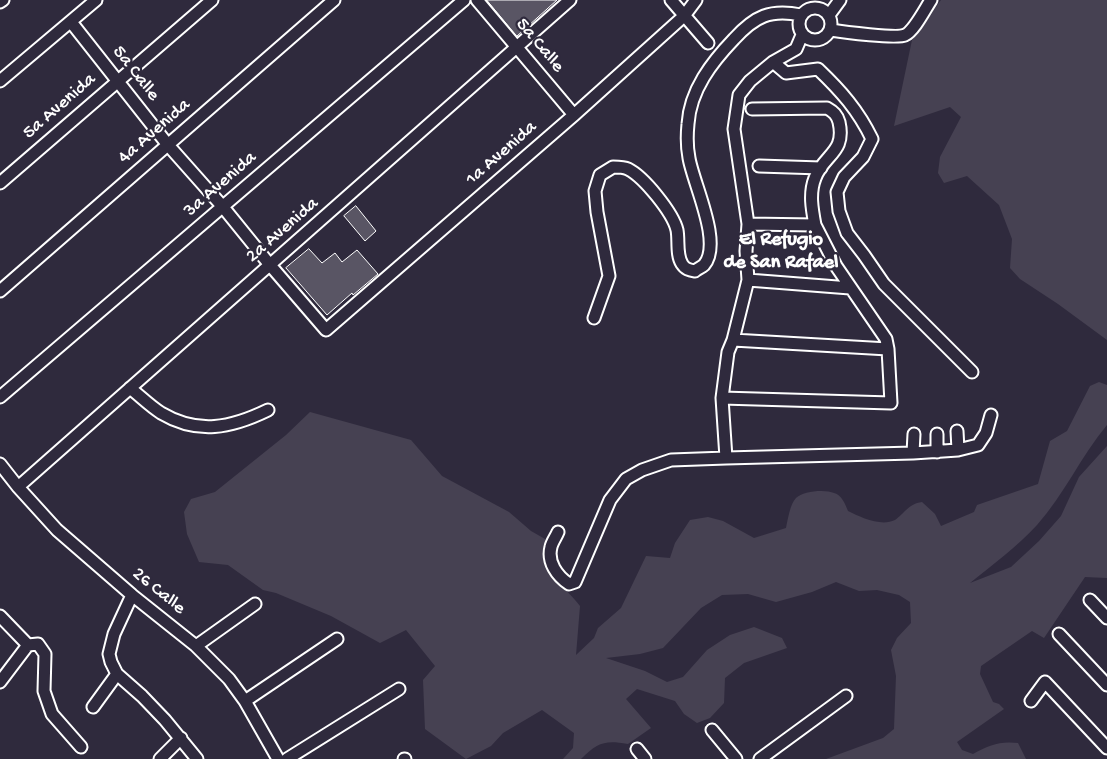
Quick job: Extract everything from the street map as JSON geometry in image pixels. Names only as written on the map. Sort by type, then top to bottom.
[{"type":"street","points":[[0,81],[96,0]]},
{"type":"street","name":"5a Avenida","points":[[0,183],[212,0]]},
{"type":"street","name":"4a Avenida","points":[[0,291],[334,0]]},
{"type":"street","name":"3a Avenida","points":[[0,397],[464,0]]},
{"type":"street","name":"5a Calle","points":[[477,0],[574,115]]},
{"type":"street","name":"2a Avenida","points":[[18,487],[570,0]]},
{"type":"street","points":[[670,0],[708,43]]},
{"type":"street","name":"1a Avenida","points":[[326,330],[574,115],[684,16],[696,0]]},
{"type":"street","points":[[825,8],[832,22],[831,30],[822,39],[815,41],[808,39],[799,28],[798,21],[801,15],[813,7],[825,8],[840,0]]},
{"type":"street","points":[[831,30],[864,34],[905,35],[912,30],[931,0]]},
{"type":"street","points":[[594,318],[609,276],[595,191],[600,175],[613,166],[628,169],[642,180],[667,211],[676,227],[679,257],[682,264],[687,270],[695,271],[704,265],[709,253],[708,219],[688,158],[688,123],[694,94],[714,61],[748,24],[768,14],[789,12],[801,15]]},
{"type":"street","name":"5a Calle","points":[[71,22],[168,145],[223,207],[326,330]]},
{"type":"street","points":[[726,458],[722,398],[728,352],[733,340],[748,280],[746,251],[748,224],[734,128],[739,95],[750,81],[773,62],[796,49],[802,34]]},
{"type":"street","points":[[773,62],[786,73],[818,69],[836,86],[862,118],[872,139],[863,157],[844,176],[837,192],[839,211],[846,234],[864,255],[884,284],[972,372]]},
{"type":"street","points":[[722,398],[891,403],[886,338],[836,266],[815,225],[811,200],[815,177],[839,145],[842,134],[838,117],[827,108],[752,109]]},
{"type":"street","points":[[759,166],[821,168]]},
{"type":"street","points":[[748,224],[815,225]]},
{"type":"street","points":[[748,280],[850,288]]},
{"type":"street","points":[[733,340],[888,348]]},
{"type":"street","points":[[130,388],[159,412],[177,422],[196,426],[219,427],[236,424],[268,410]]},
{"type":"street","points":[[558,532],[550,548],[553,569],[569,584],[575,582],[610,500],[626,479],[642,470],[671,460],[958,450],[978,444],[986,433],[992,415]]},
{"type":"street","points":[[957,431],[958,450]]},
{"type":"street","points":[[913,453],[914,434]]},
{"type":"street","points":[[937,434],[937,452]]},
{"type":"street","name":"26 Calle","points":[[0,464],[57,530],[132,595],[196,646],[229,679],[278,759]]},
{"type":"street","points":[[132,595],[110,646],[111,662],[117,674],[142,696],[181,738],[197,759]]},
{"type":"street","points":[[1090,600],[1107,618]]},
{"type":"street","points":[[196,646],[255,604]]},
{"type":"street","points":[[0,616],[28,646]]},
{"type":"street","points":[[1059,634],[1107,685]]},
{"type":"street","points":[[244,701],[337,639]]},
{"type":"street","points":[[2,675],[28,646],[38,644],[45,654],[44,691],[52,714],[81,747]]},
{"type":"street","points":[[93,707],[117,674]]},
{"type":"street","points":[[1031,701],[1046,682],[1107,748]]},
{"type":"street","points":[[287,759],[399,689]]},
{"type":"street","points":[[760,759],[846,696]]},
{"type":"street","points":[[712,730],[736,759]]},
{"type":"street","points":[[160,759],[181,738]]},
{"type":"street","points":[[637,749],[645,759]]},
{"type":"shaded area","points":[[941,0],[1107,0],[1107,340],[1020,279],[1010,268],[1012,239],[999,205],[967,176],[944,183],[938,173],[940,157],[961,117],[950,107],[894,126],[912,40]]},
{"type":"shaded area","points":[[1099,382],[1107,385],[1107,425],[1089,449],[1056,501],[1037,525],[1013,548],[970,583],[1011,567],[1039,541],[1061,516],[1079,477],[1107,446],[1107,578],[1085,577],[1044,638],[1032,631],[981,666],[980,674],[993,702],[999,704],[1004,709],[957,742],[962,750],[973,754],[995,744],[1018,743],[1026,759],[826,759],[883,738],[894,729],[896,676],[891,650],[897,638],[911,623],[910,602],[899,595],[877,590],[859,591],[836,582],[812,592],[776,602],[748,594],[722,595],[701,608],[663,648],[640,654],[606,658],[645,671],[667,682],[683,677],[707,650],[730,635],[754,627],[782,638],[787,648],[744,663],[725,678],[724,703],[710,718],[697,723],[684,714],[675,701],[637,689],[626,699],[651,728],[628,744],[613,742],[602,744],[592,749],[581,759],[563,759],[573,748],[574,733],[542,710],[503,733],[491,746],[466,759],[425,729],[423,680],[435,666],[406,630],[380,643],[331,616],[276,593],[263,590],[228,565],[199,562],[187,534],[184,512],[191,499],[215,492],[286,435],[310,412],[411,440],[442,476],[509,512],[531,531],[545,539],[549,557],[547,571],[580,606],[576,655],[594,638],[598,628],[621,608],[646,556],[670,558],[675,543],[690,520],[708,517],[723,521],[754,538],[786,528],[791,508],[796,498],[809,492],[820,491],[837,494],[843,500],[848,511],[877,522],[895,520],[910,507],[922,502],[935,514],[941,526],[974,512],[977,505],[1038,484],[1050,441],[1067,431],[1090,386]]},
{"type":"building","points":[[487,0],[557,0],[517,36]]},
{"type":"building","points":[[356,206],[376,231],[365,241],[344,216]]},
{"type":"building","points":[[309,249],[322,263],[335,253],[342,262],[357,250],[378,274],[327,315],[286,268]]},
{"type":"district","name":"El Refugio de San Rafael","points":[[781,252]]}]
